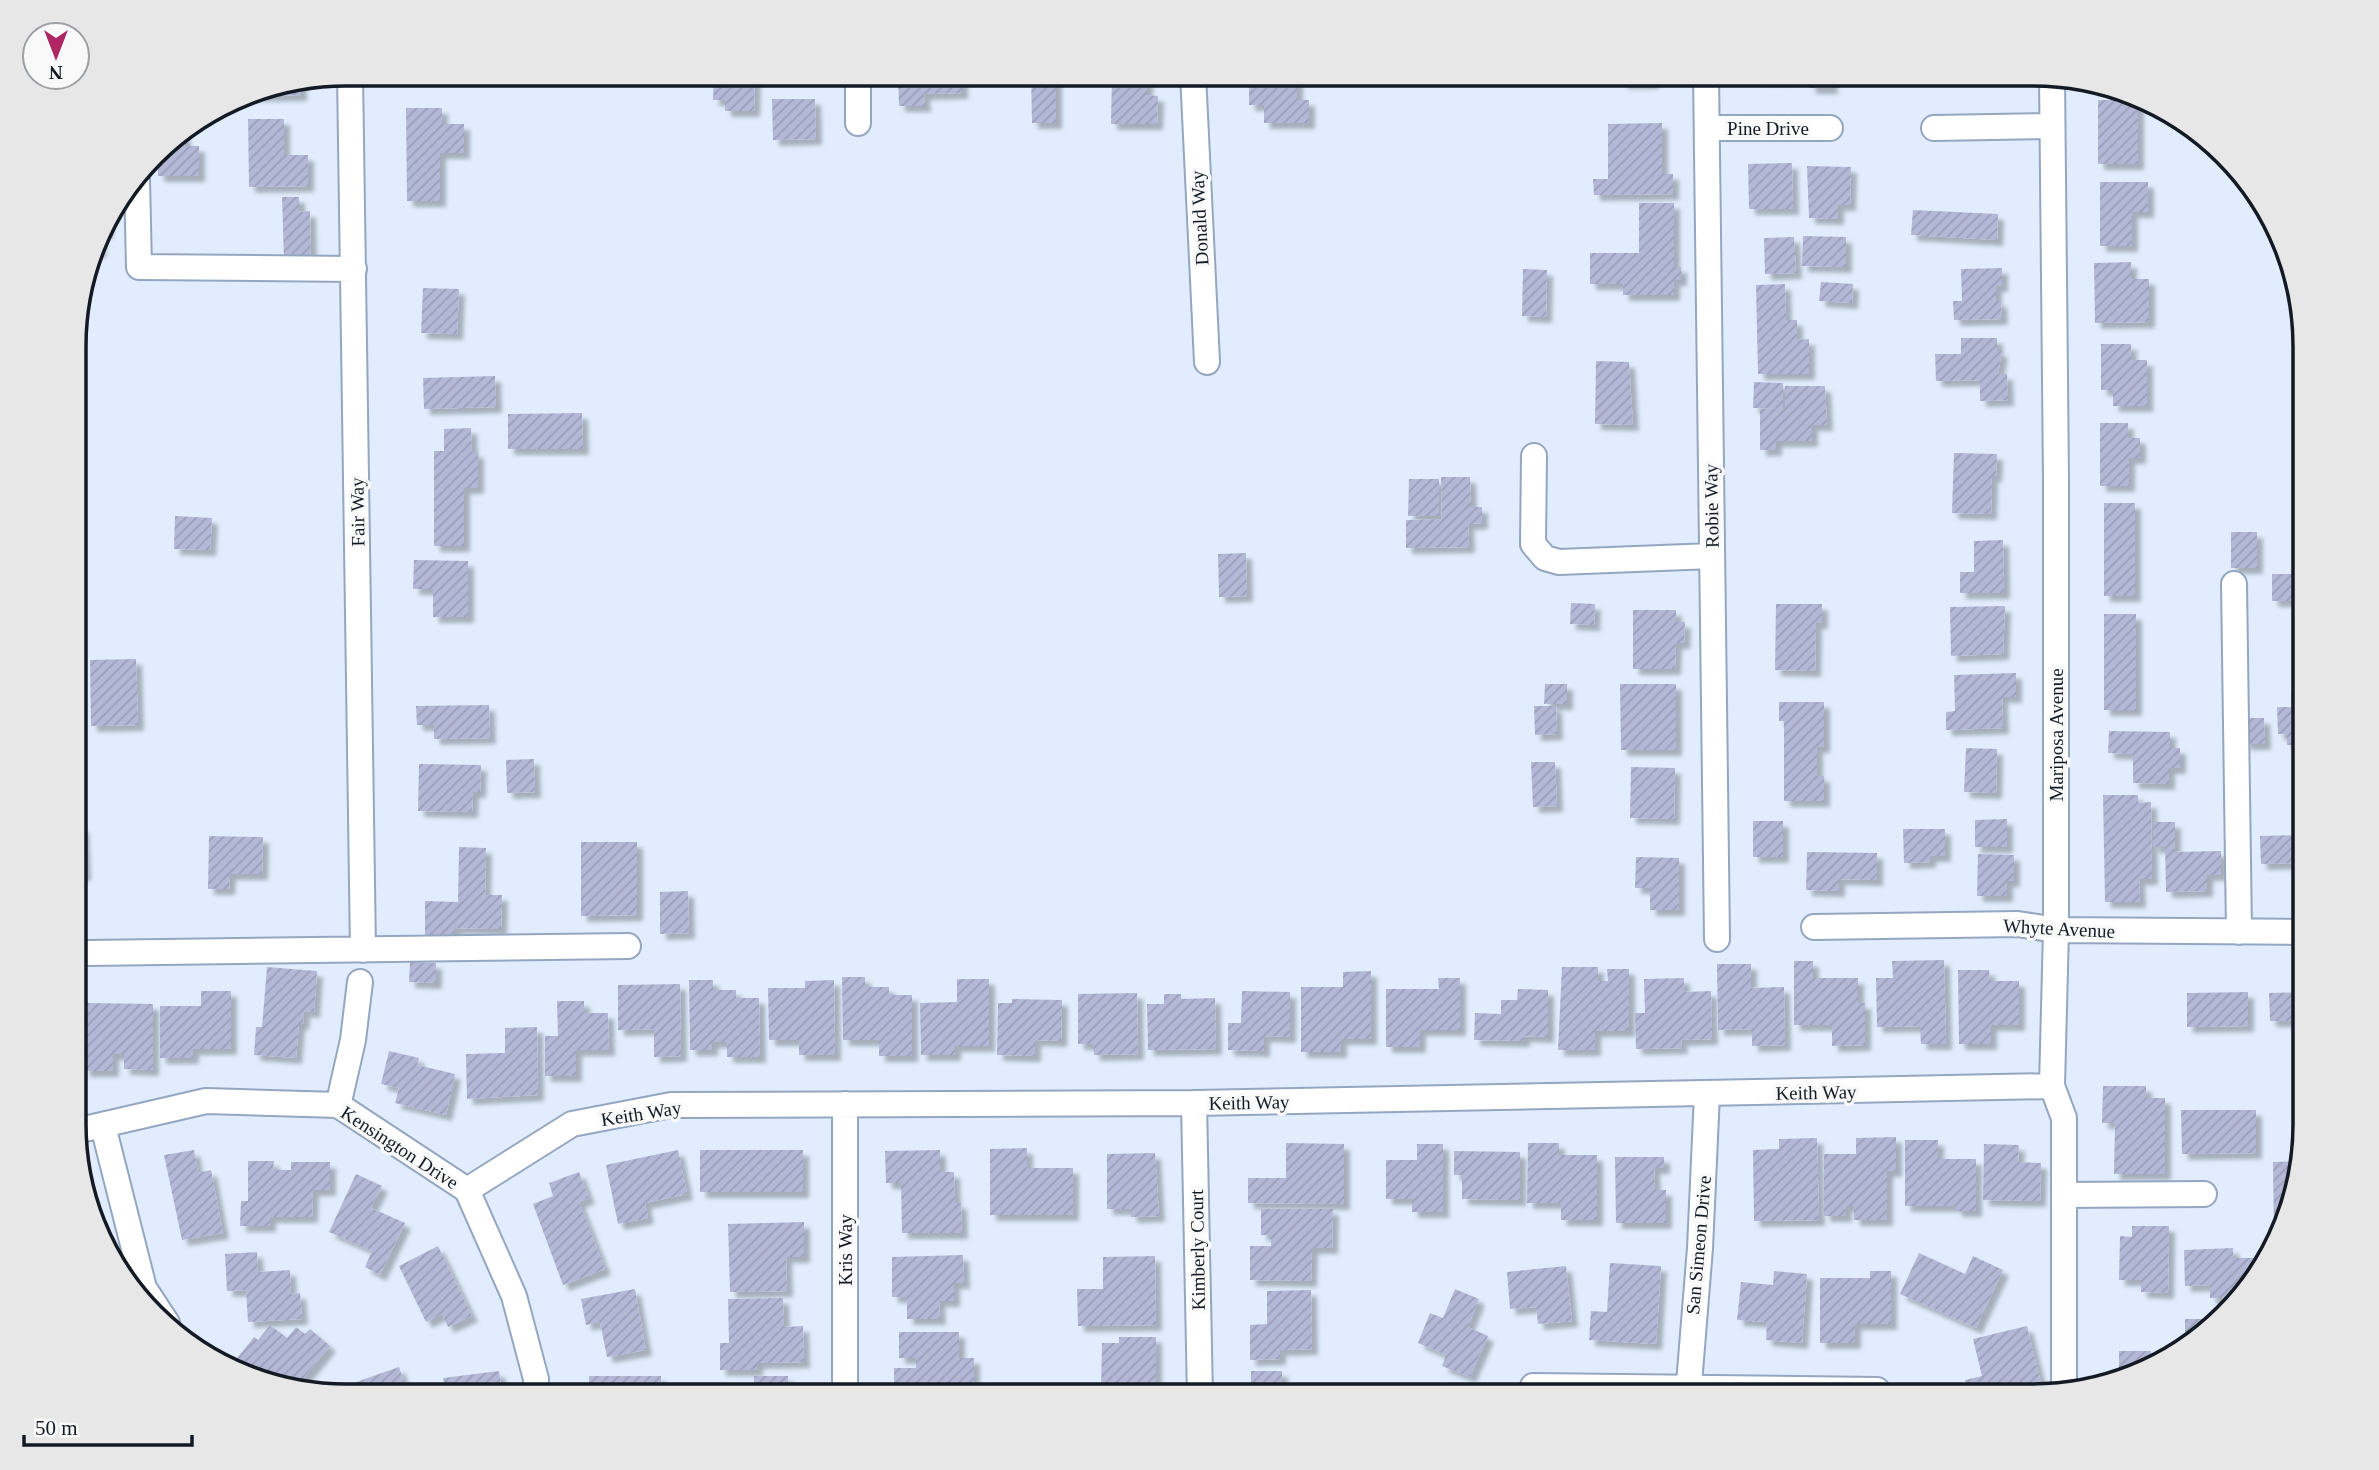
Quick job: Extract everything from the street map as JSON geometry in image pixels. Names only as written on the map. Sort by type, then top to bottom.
[{"type":"street","name":"Fair Way","points":[[351,86],[363,950]]},
{"type":"street","points":[[858,86],[858,123]]},
{"type":"street","name":"Donald Way","points":[[1194,86],[1207,362]]},
{"type":"street","name":"Robie Way","points":[[1706,86],[1717,939]]},
{"type":"street","name":"Mariposa Avenue","points":[[2052,86],[2056,930],[2052,1086],[2064,1118],[2064,1382]]},
{"type":"street","points":[[1934,128],[2052,126]]},
{"type":"street","name":"Pine Drive","points":[[1707,128],[1830,128]]},
{"type":"street","points":[[137,190],[139,267],[354,269]]},
{"type":"street","points":[[1534,456],[1533,544],[1545,558],[1559,562],[1712,556]]},
{"type":"street","points":[[2234,584],[2239,932]]},
{"type":"street","name":"Whyte Avenue","points":[[1814,927],[2018,925],[2056,930],[2293,932]]},
{"type":"street","points":[[87,953],[628,946]]},
{"type":"street","points":[[338,1106],[353,1040],[360,982]]},
{"type":"street","name":"Keith Way","points":[[467,1190],[572,1124],[671,1105],[1194,1103],[2052,1086]]},
{"type":"street","name":"San Simeon Drive","points":[[1689,1384],[1707,1094]]},
{"type":"street","name":"Kensington Drive","points":[[86,1129],[206,1101],[338,1106],[467,1190],[514,1296],[536,1384]]},
{"type":"street","name":"Kimberly Court","points":[[1194,1103],[1200,1384]]},
{"type":"street","name":"Kris Way","points":[[845,1104],[845,1384]]},
{"type":"street","points":[[103,1126],[147,1292]]},
{"type":"street","points":[[2064,1195],[2204,1195]]},
{"type":"building","points":[[714,86],[755,86],[754,111],[725,111],[725,100],[713,100]]},
{"type":"building","points":[[898,86],[962,86],[962,93],[924,94],[925,106],[899,106]]},
{"type":"building","points":[[1031,86],[1056,86],[1056,123],[1032,123]]},
{"type":"building","points":[[1112,86],[1147,86],[1147,95],[1158,96],[1157,124],[1111,124]]},
{"type":"building","points":[[1249,86],[1297,86],[1297,100],[1309,100],[1309,123],[1264,123],[1264,105],[1249,105]]},
{"type":"building","points":[[1810,86],[1832,88],[1810,88]]},
{"type":"building","points":[[301,90],[301,95],[277,95]]},
{"type":"building","points":[[772,99],[815,99],[816,139],[773,140]]},
{"type":"building","points":[[2098,100],[2117,100],[2138,108],[2138,164],[2098,164]]},
{"type":"building","points":[[406,108],[442,108],[442,124],[464,124],[464,153],[440,153],[440,201],[407,201]]},
{"type":"building","points":[[248,119],[284,119],[284,155],[308,155],[308,186],[249,187]]},
{"type":"building","points":[[1662,123],[1662,174],[1673,174],[1673,194],[1594,195],[1593,179],[1608,179],[1608,124]]},
{"type":"building","points":[[185,141],[185,146],[199,146],[199,176],[158,176],[158,166]]},
{"type":"building","points":[[1792,163],[1793,209],[1749,209],[1748,164]]},
{"type":"building","points":[[1807,166],[1851,167],[1850,205],[1838,205],[1838,219],[1809,218]]},
{"type":"building","points":[[2100,182],[2148,182],[2148,212],[2132,212],[2132,246],[2100,246]]},
{"type":"building","points":[[282,197],[299,197],[299,212],[310,211],[311,259],[284,259]]},
{"type":"building","points":[[1639,203],[1674,203],[1674,267],[1681,267],[1681,280],[1674,280],[1674,295],[1623,295],[1623,284],[1590,284],[1590,253],[1639,253]]},
{"type":"building","points":[[1913,210],[1998,214],[1997,240],[1911,235]]},
{"type":"building","points":[[1803,236],[1846,237],[1846,267],[1802,266]]},
{"type":"building","points":[[1794,237],[1796,273],[1765,274],[1764,238]]},
{"type":"building","points":[[2131,262],[2131,279],[2149,279],[2149,322],[2095,323],[2094,263]]},
{"type":"building","points":[[2002,268],[2002,286],[1996,286],[1996,301],[2001,301],[2002,319],[1954,320],[1953,301],[1962,301],[1961,269]]},
{"type":"building","points":[[1523,269],[1547,270],[1546,317],[1522,316]]},
{"type":"building","points":[[1821,282],[1853,284],[1852,303],[1819,301]]},
{"type":"building","points":[[1785,284],[1786,320],[1797,320],[1797,340],[1809,339],[1809,374],[1758,374],[1756,285]]},
{"type":"building","points":[[423,288],[459,289],[457,334],[421,333]]},
{"type":"building","points":[[1961,338],[1997,338],[1997,351],[2002,351],[1998,374],[2007,374],[2008,400],[1980,401],[1980,380],[1936,381],[1935,354],[1961,354]]},
{"type":"building","points":[[2101,344],[2131,344],[2131,360],[2147,360],[2147,406],[2113,406],[2113,390],[2101,390]]},
{"type":"building","points":[[1596,361],[1629,362],[1633,425],[1595,424]]},
{"type":"building","points":[[495,376],[496,407],[424,409],[423,378]]},
{"type":"building","points":[[1754,382],[1783,383],[1783,409],[1785,386],[1825,386],[1827,425],[1812,425],[1812,441],[1776,441],[1776,450],[1760,450],[1760,409],[1778,408],[1753,408]]},
{"type":"building","points":[[582,413],[583,449],[508,449],[508,414]]},
{"type":"building","points":[[2100,423],[2128,423],[2128,438],[2140,438],[2140,458],[2129,458],[2129,486],[2100,486]]},
{"type":"building","points":[[471,428],[472,452],[478,452],[478,488],[464,488],[464,546],[434,546],[434,451],[444,451],[444,429]]},
{"type":"building","points":[[1954,453],[1997,454],[1996,476],[1992,476],[1991,514],[1952,513]]},
{"type":"building","points":[[1441,477],[1470,477],[1471,507],[1482,507],[1482,523],[1468,524],[1469,547],[1406,548],[1406,520],[1442,519]]},
{"type":"building","points":[[1409,479],[1439,479],[1439,516],[1408,516]]},
{"type":"building","points":[[2104,503],[2135,503],[2135,596],[2104,596]]},
{"type":"building","points":[[175,516],[212,518],[210,550],[174,549]]},
{"type":"building","points":[[2231,532],[2257,532],[2257,568],[2231,568]]},
{"type":"building","points":[[2003,540],[2004,593],[1960,593],[1960,572],[1974,572],[1974,541]]},
{"type":"building","points":[[1246,553],[1247,596],[1219,597],[1218,554]]},
{"type":"building","points":[[414,560],[468,561],[468,617],[433,617],[433,589],[413,589]]},
{"type":"building","points":[[2272,574],[2293,574],[2293,601],[2272,601]]},
{"type":"building","points":[[1571,603],[1595,604],[1594,625],[1570,624]]},
{"type":"building","points":[[1776,604],[1822,604],[1822,623],[1816,623],[1815,671],[1775,670]]},
{"type":"building","points":[[2005,606],[2003,654],[1951,656],[1950,607]]},
{"type":"building","points":[[1633,610],[1676,610],[1676,622],[1685,622],[1684,643],[1676,643],[1675,669],[1633,669]]},
{"type":"building","points":[[2104,614],[2136,614],[2136,710],[2104,710]]},
{"type":"building","points":[[136,659],[138,725],[91,726],[90,660]]},
{"type":"building","points":[[2016,673],[2016,697],[2002,697],[2003,728],[1946,730],[1946,712],[1955,711],[1954,675]]},
{"type":"building","points":[[1545,684],[1567,684],[1567,704],[1544,704]]},
{"type":"building","points":[[1620,684],[1676,684],[1676,750],[1621,750]]},
{"type":"building","points":[[2291,693],[2293,745],[2287,745],[2286,734],[2278,734],[2277,707],[2291,707]]},
{"type":"building","points":[[1779,702],[1824,702],[1824,747],[1817,747],[1817,776],[1824,776],[1824,801],[1784,801],[1784,721],[1779,721]]},
{"type":"building","points":[[489,705],[490,738],[434,739],[434,725],[417,725],[416,706]]},
{"type":"building","points":[[1534,706],[1556,706],[1557,734],[1535,735]]},
{"type":"building","points":[[2243,718],[2264,718],[2265,744],[2244,744]]},
{"type":"building","points":[[2109,731],[2170,732],[2170,748],[2180,748],[2180,768],[2169,768],[2169,784],[2133,783],[2133,754],[2108,753]]},
{"type":"building","points":[[1966,748],[1997,749],[1996,793],[1964,792]]},
{"type":"building","points":[[534,759],[535,792],[507,793],[506,760]]},
{"type":"building","points":[[1531,762],[1555,762],[1557,806],[1533,807]]},
{"type":"building","points":[[419,764],[481,765],[480,792],[473,792],[472,812],[418,811]]},
{"type":"building","points":[[1631,767],[1675,768],[1674,819],[1630,818]]},
{"type":"building","points":[[2103,795],[2138,795],[2138,803],[2151,802],[2152,879],[2139,879],[2140,902],[2105,902]]},
{"type":"building","points":[[2007,819],[2007,847],[1975,847],[1975,820]]},
{"type":"building","points":[[1753,821],[1783,821],[1783,857],[1753,857]]},
{"type":"building","points":[[2153,822],[2175,822],[2175,852],[2221,851],[2221,875],[2207,875],[2207,891],[2166,892],[2165,847],[2153,847]]},
{"type":"building","points":[[1903,829],[1945,829],[1945,856],[1930,856],[1930,862],[1904,863]]},
{"type":"building","points":[[2293,835],[2293,863],[2261,864],[2260,836]]},
{"type":"building","points":[[209,836],[263,837],[262,874],[230,874],[229,889],[208,889]]},
{"type":"building","points":[[581,842],[637,842],[637,915],[581,916]]},
{"type":"building","points":[[459,847],[486,848],[485,895],[502,895],[501,929],[455,928],[455,941],[425,941],[425,901],[458,902]]},
{"type":"building","points":[[1807,852],[1877,853],[1877,880],[1839,879],[1839,891],[1806,890]]},
{"type":"building","points":[[1978,854],[2014,855],[2014,881],[2007,881],[2007,896],[1977,896]]},
{"type":"building","points":[[1636,857],[1679,858],[1679,910],[1650,910],[1650,888],[1635,888]]},
{"type":"building","points":[[688,891],[689,933],[660,934],[660,892]]},
{"type":"building","points":[[1944,960],[1946,1044],[1921,1044],[1920,1026],[1877,1027],[1876,978],[1893,978],[1892,961]]},
{"type":"building","points":[[1794,961],[1813,961],[1813,978],[1858,978],[1858,1003],[1865,1003],[1865,1045],[1832,1046],[1832,1025],[1794,1025]]},
{"type":"building","points":[[410,962],[436,963],[436,983],[409,982]]},
{"type":"building","points":[[1717,964],[1751,964],[1751,988],[1784,987],[1785,1045],[1752,1046],[1752,1029],[1718,1030]]},
{"type":"building","points":[[267,967],[317,971],[314,1012],[304,1011],[303,1024],[299,1024],[296,1058],[254,1055],[256,1027],[262,1027]]},
{"type":"building","points":[[1562,967],[1598,967],[1598,981],[1608,981],[1607,969],[1629,969],[1629,1031],[1595,1031],[1595,1050],[1558,1050]]},
{"type":"building","points":[[1958,970],[1989,970],[1990,981],[2019,981],[2019,1025],[1991,1025],[1991,1044],[1959,1044]]},
{"type":"building","points":[[1371,971],[1371,1039],[1341,1039],[1341,1052],[1301,1052],[1301,987],[1343,987],[1343,972]]},
{"type":"building","points":[[842,977],[865,977],[865,987],[889,987],[889,995],[912,995],[912,1056],[879,1056],[879,1040],[843,1040]]},
{"type":"building","points":[[1438,978],[1460,978],[1460,1030],[1420,1030],[1420,1047],[1386,1047],[1386,989],[1439,989]]},
{"type":"building","points":[[1684,978],[1684,992],[1711,991],[1712,1039],[1681,1040],[1682,1048],[1636,1049],[1635,1013],[1645,1013],[1644,979]]},
{"type":"building","points":[[957,979],[989,979],[989,1046],[955,1046],[955,1055],[921,1055],[920,1003],[957,1002]]},
{"type":"building","points":[[689,980],[713,980],[713,990],[736,990],[736,998],[759,998],[760,1057],[727,1057],[727,1042],[712,1042],[712,1050],[690,1050]]},
{"type":"building","points":[[834,980],[835,1055],[799,1055],[799,1040],[769,1040],[768,988],[805,988],[805,981]]},
{"type":"building","points":[[680,984],[681,1056],[654,1057],[654,1029],[618,1030],[618,985]]},
{"type":"building","points":[[1518,989],[1548,990],[1548,1037],[1524,1036],[1524,1041],[1474,1040],[1475,1013],[1501,1014],[1501,1000],[1517,1000]]},
{"type":"building","points":[[201,991],[231,991],[231,1049],[193,1049],[193,1058],[160,1058],[160,1006],[201,1006]]},
{"type":"building","points":[[1242,991],[1290,992],[1290,1037],[1264,1036],[1264,1051],[1228,1050],[1228,1023],[1241,1023]]},
{"type":"building","points":[[2248,992],[2248,1026],[2187,1027],[2187,993]]},
{"type":"building","points":[[2293,992],[2293,1021],[2270,1021],[2269,993]]},
{"type":"building","points":[[1137,993],[1138,1054],[1094,1055],[1093,1044],[1078,1044],[1078,994]]},
{"type":"building","points":[[1164,994],[1181,994],[1181,999],[1215,998],[1216,1049],[1148,1050],[1147,1004],[1164,1004]]},
{"type":"building","points":[[1012,999],[1062,1000],[1061,1041],[1035,1040],[1035,1056],[997,1055],[998,1003],[1012,1003]]},
{"type":"building","points":[[557,1001],[584,1001],[584,1013],[608,1013],[609,1050],[576,1050],[576,1076],[545,1076],[545,1036],[558,1036]]},
{"type":"building","points":[[86,1003],[153,1004],[153,1070],[124,1069],[124,1054],[113,1054],[113,1071],[86,1071]]},
{"type":"building","points":[[537,1027],[538,1095],[467,1099],[466,1054],[505,1053],[505,1028]]},
{"type":"building","points":[[389,1051],[419,1058],[417,1065],[455,1074],[446,1115],[395,1103],[399,1088],[381,1084]]},
{"type":"building","points":[[2103,1086],[2146,1086],[2146,1098],[2165,1098],[2165,1174],[2114,1174],[2115,1123],[2102,1123]]},
{"type":"building","points":[[2181,1110],[2256,1110],[2256,1153],[2182,1154]]},
{"type":"building","points":[[1896,1137],[1896,1171],[1887,1171],[1887,1220],[1854,1220],[1854,1206],[1846,1206],[1846,1216],[1824,1216],[1824,1154],[1856,1154],[1856,1138]]},
{"type":"building","points":[[1817,1138],[1819,1220],[1754,1221],[1753,1150],[1779,1149],[1779,1139]]},
{"type":"building","points":[[1905,1140],[1938,1140],[1938,1159],[1976,1159],[1976,1211],[1956,1211],[1956,1206],[1905,1206]]},
{"type":"building","points":[[1286,1143],[1344,1144],[1344,1204],[1248,1203],[1248,1178],[1286,1178]]},
{"type":"building","points":[[1528,1143],[1559,1143],[1559,1155],[1597,1155],[1597,1220],[1561,1220],[1561,1203],[1527,1203]]},
{"type":"building","points":[[1417,1144],[1443,1144],[1443,1212],[1412,1212],[1412,1199],[1386,1199],[1386,1160],[1417,1160]]},
{"type":"building","points":[[1984,1144],[2019,1145],[2018,1162],[2041,1163],[2040,1201],[1983,1200]]},
{"type":"building","points":[[1027,1148],[1027,1168],[1073,1168],[1073,1215],[990,1215],[990,1149]]},
{"type":"building","points":[[194,1150],[198,1173],[211,1170],[223,1233],[182,1240],[164,1155]]},
{"type":"building","points":[[678,1150],[687,1194],[645,1203],[648,1218],[618,1224],[606,1165]]},
{"type":"building","points":[[700,1150],[803,1150],[803,1192],[700,1192]]},
{"type":"building","points":[[940,1150],[940,1172],[954,1172],[955,1203],[961,1203],[962,1233],[902,1233],[901,1183],[886,1183],[885,1151]]},
{"type":"building","points":[[1454,1151],[1520,1152],[1520,1200],[1462,1199],[1462,1175],[1454,1175]]},
{"type":"building","points":[[1155,1153],[1159,1216],[1131,1217],[1131,1209],[1107,1209],[1107,1154]]},
{"type":"building","points":[[1615,1157],[1664,1157],[1664,1168],[1654,1168],[1655,1190],[1666,1190],[1666,1223],[1616,1223]]},
{"type":"building","points":[[248,1161],[274,1161],[273,1170],[291,1170],[291,1162],[330,1162],[330,1190],[313,1190],[312,1217],[270,1217],[270,1226],[240,1226],[241,1201],[248,1201]]},
{"type":"building","points":[[2290,1161],[2274,1222],[2273,1162]]},
{"type":"building","points":[[579,1172],[589,1198],[579,1202],[605,1269],[563,1285],[533,1204],[553,1196],[549,1183]]},
{"type":"building","points":[[356,1174],[382,1186],[371,1208],[405,1223],[380,1275],[365,1267],[372,1251],[329,1232]]},
{"type":"building","points":[[1261,1209],[1333,1209],[1332,1248],[1312,1248],[1311,1281],[1250,1280],[1250,1246],[1271,1246],[1271,1235],[1261,1235]]},
{"type":"building","points":[[804,1222],[804,1257],[786,1257],[787,1291],[730,1292],[728,1224]]},
{"type":"building","points":[[2132,1226],[2169,1226],[2168,1293],[2141,1292],[2141,1280],[2119,1280],[2120,1236],[2132,1237]]},
{"type":"building","points":[[438,1246],[472,1316],[448,1327],[442,1314],[426,1322],[399,1266]]},
{"type":"building","points":[[2233,1248],[2233,1258],[2254,1258],[2254,1261],[2227,1298],[2210,1298],[2210,1285],[2185,1286],[2184,1250]]},
{"type":"building","points":[[257,1252],[258,1272],[290,1270],[291,1294],[300,1293],[302,1319],[248,1322],[246,1290],[227,1291],[225,1254]]},
{"type":"building","points":[[1919,1253],[1965,1274],[1973,1256],[2003,1270],[1976,1328],[1900,1294]]},
{"type":"building","points":[[963,1255],[964,1283],[954,1283],[954,1301],[939,1301],[940,1319],[907,1319],[907,1297],[892,1297],[892,1257]]},
{"type":"building","points":[[1155,1256],[1156,1325],[1078,1326],[1077,1289],[1103,1289],[1103,1257]]},
{"type":"building","points":[[1610,1263],[1661,1266],[1656,1344],[1589,1340],[1591,1311],[1607,1312]]},
{"type":"building","points":[[1566,1266],[1572,1321],[1538,1324],[1536,1307],[1510,1309],[1507,1272]]},
{"type":"building","points":[[1774,1271],[1807,1274],[1802,1343],[1766,1340],[1767,1322],[1737,1320],[1741,1282],[1773,1285]]},
{"type":"building","points":[[1870,1271],[1891,1271],[1891,1324],[1855,1324],[1855,1343],[1820,1343],[1820,1278],[1870,1278]]},
{"type":"building","points":[[635,1289],[646,1350],[607,1357],[600,1322],[586,1325],[581,1299]]},
{"type":"building","points":[[1455,1289],[1479,1299],[1468,1327],[1488,1336],[1470,1377],[1442,1366],[1446,1355],[1418,1343],[1430,1313],[1443,1318]]},
{"type":"building","points":[[1311,1290],[1312,1349],[1280,1350],[1280,1359],[1250,1360],[1250,1325],[1267,1324],[1267,1291]]},
{"type":"building","points":[[783,1298],[784,1327],[803,1326],[804,1362],[757,1363],[757,1370],[720,1370],[720,1343],[729,1343],[728,1299]]},
{"type":"building","points":[[2185,1319],[2206,1319],[2192,1331],[2185,1336]]},
{"type":"building","points":[[270,1325],[287,1338],[296,1327],[305,1334],[310,1329],[330,1346],[302,1380],[262,1370],[236,1359],[254,1337],[258,1340]]},
{"type":"building","points":[[2027,1326],[2041,1384],[1966,1384],[1965,1380],[1982,1376],[1973,1339]]},
{"type":"building","points":[[899,1332],[959,1332],[959,1358],[974,1358],[974,1383],[894,1384],[894,1368],[916,1368],[916,1358],[899,1358]]},
{"type":"building","points":[[1119,1337],[1156,1337],[1156,1384],[1101,1384],[1102,1343],[1119,1343]]},
{"type":"building","points":[[2119,1351],[2151,1351],[2151,1355],[2119,1369]]},
{"type":"building","points":[[399,1367],[405,1384],[350,1384]]},
{"type":"building","points":[[499,1371],[501,1384],[444,1384],[443,1378]]},
{"type":"building","points":[[1251,1371],[1282,1371],[1282,1384],[1251,1384]]},
{"type":"building","points":[[589,1376],[661,1376],[661,1384],[589,1384]]},
{"type":"building","points":[[754,1376],[788,1376],[788,1384],[754,1384]]}]
